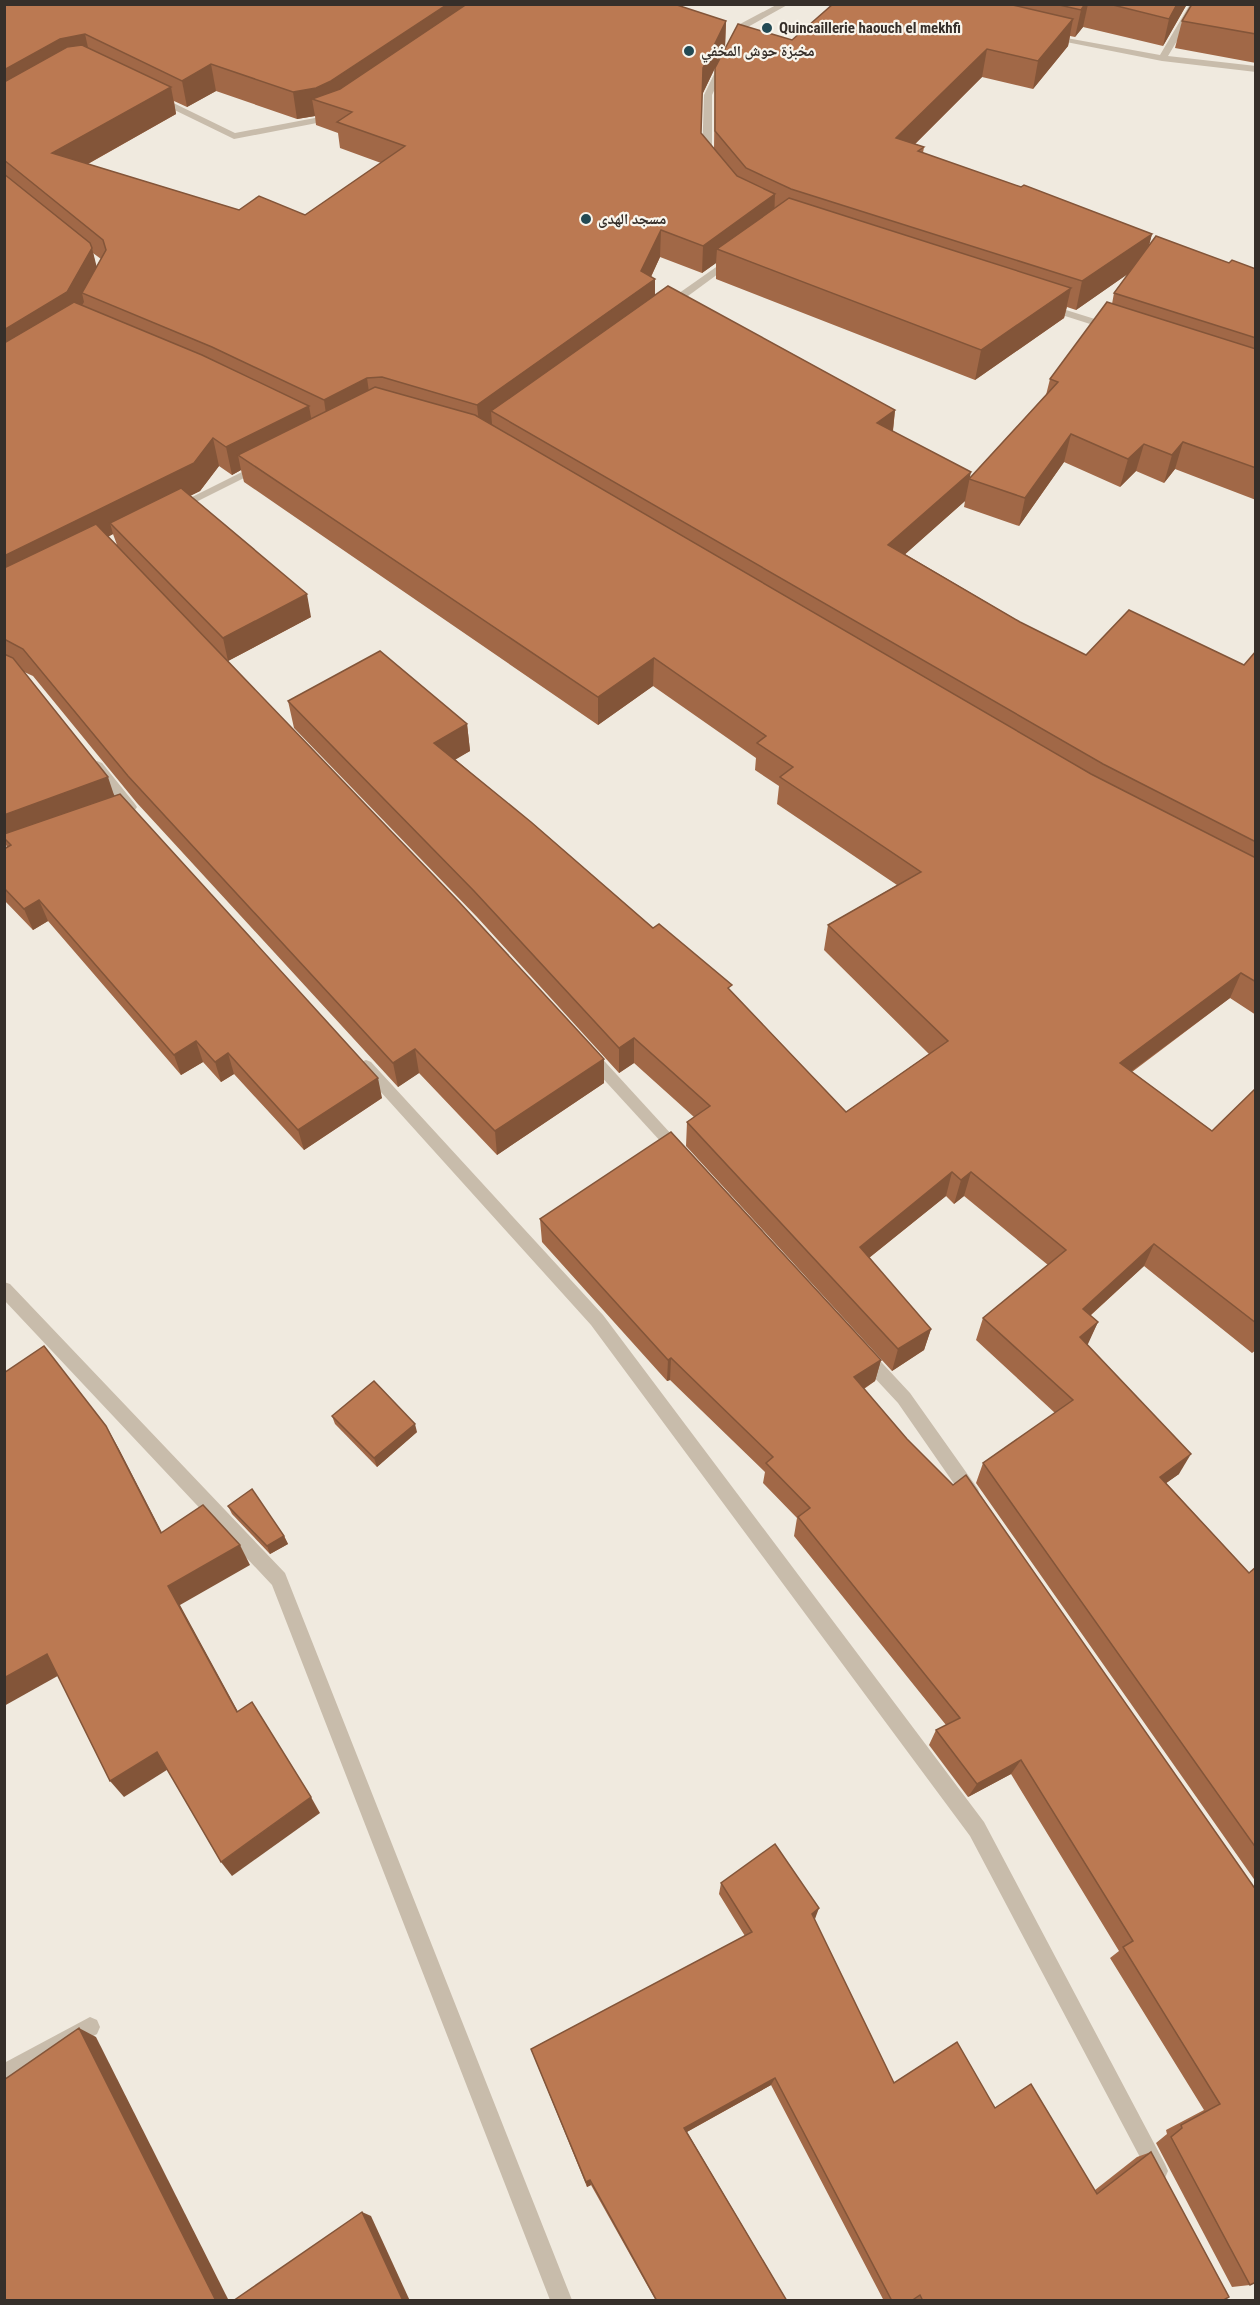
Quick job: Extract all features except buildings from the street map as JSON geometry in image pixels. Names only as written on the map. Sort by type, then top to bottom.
[{"type":"street","points":[[713,168],[707,160],[708,95],[743,26],[785,4]]},
{"type":"street","points":[[1162,58],[1195,4]]},
{"type":"street","points":[[731,23],[743,26]]},
{"type":"street","points":[[1034,34],[1162,58],[1256,69]]},
{"type":"street","points":[[152,96],[234,136],[322,119],[348,106]]},
{"type":"street","points":[[662,310],[738,255]]},
{"type":"street","points":[[1032,302],[1121,331]]},
{"type":"street","points":[[168,512],[273,459]]},
{"type":"street","points":[[86,753],[129,811]]},
{"type":"street","points":[[583,1047],[687,1161]]},
{"type":"street","points":[[356,1055],[597,1320],[977,1829],[1165,2185]]},
{"type":"street","points":[[4,1289],[279,1579],[561,2301]]},
{"type":"street","points":[[856,1345],[904,1398],[979,1506]]},
{"type":"street","points":[[4,2074],[90,2027]]},
{"type":"place","name":"Quincaillerie haouch el mekhfi","points":[[767,28]]},
{"type":"place","name":"مخبزة حوش المخفي","points":[[689,51]]},
{"type":"place","name":"مسجد الهدى","points":[[586,219]]}]
